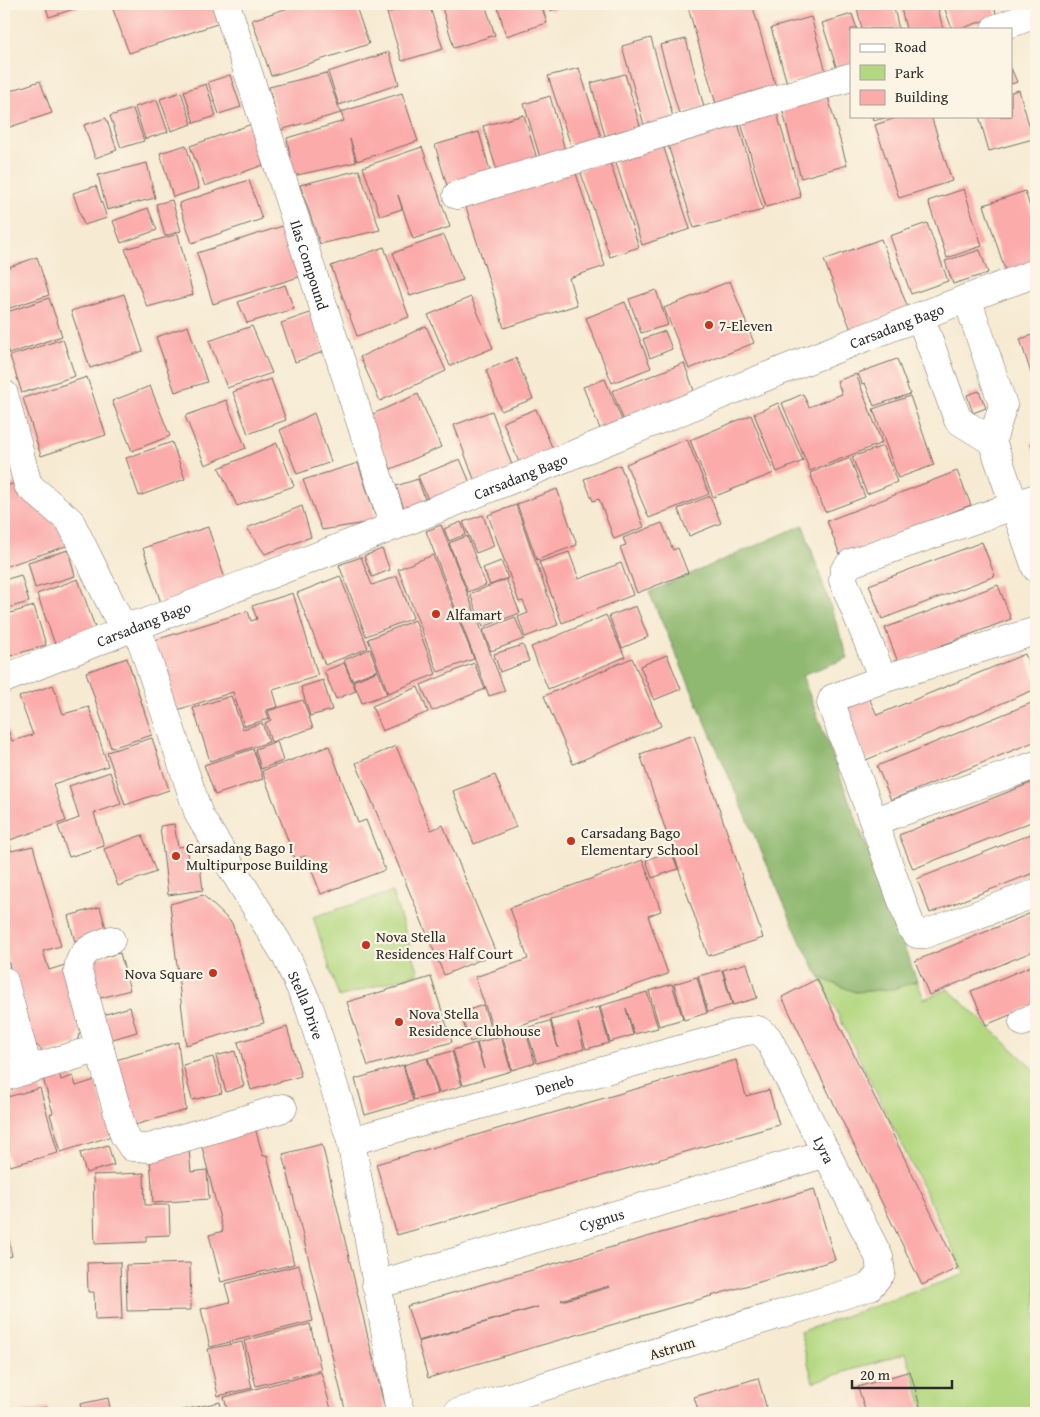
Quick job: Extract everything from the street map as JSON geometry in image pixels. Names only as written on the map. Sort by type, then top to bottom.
[{"type":"street","name":"Ilas Compound","points":[[226,4],[394,526]]},
{"type":"street","points":[[998,28],[1036,14]]},
{"type":"street","points":[[457,195],[850,76]]},
{"type":"street","name":"Carsadang Bago","points":[[4,679],[130,627],[394,526],[920,316],[1036,273]]},
{"type":"street","points":[[967,298],[1003,405],[992,441]]},
{"type":"street","points":[[920,316],[958,420],[992,441],[1025,502],[1036,568]]},
{"type":"street","name":"Stella Drive","points":[[4,394],[28,485],[70,521],[130,627],[199,815],[286,956],[310,1009],[351,1141],[400,1413]]},
{"type":"street","points":[[883,679],[843,580],[844,571],[850,563],[1025,502]]},
{"type":"street","points":[[1036,631],[883,679],[833,698],[831,703],[875,821],[912,929],[917,934],[925,934],[1036,893]]},
{"type":"street","points":[[875,821],[1036,765]]},
{"type":"street","points":[[111,940],[86,950],[79,960],[78,972],[124,1135],[132,1147],[149,1148],[283,1108]]},
{"type":"street","points":[[4,981],[16,1073],[100,1048]]},
{"type":"street","name":"Deneb","points":[[351,1141],[746,1031],[758,1030]]},
{"type":"street","name":"Lyra","points":[[758,1030],[768,1038],[879,1257],[881,1274]]},
{"type":"street","name":"Cygnus","points":[[376,1285],[826,1153]]},
{"type":"street","name":"Astrum","points":[[457,1413],[869,1287],[881,1274]]},
{"type":"green space","points":[[803,525],[848,658],[802,675],[917,981],[893,989],[855,992],[820,978],[801,943],[649,592]]},
{"type":"green space","name":"Nova Stella Residences Half Court","points":[[392,892],[419,973],[339,997],[313,917]]},
{"type":"green space","points":[[820,978],[855,992],[893,989],[917,981],[924,999],[948,989],[1036,1071],[1036,1413],[925,1413],[906,1353],[813,1382],[800,1332],[965,1274]]},
{"type":"building","points":[[45,4],[89,4],[49,17]]},
{"type":"building","points":[[111,4],[220,4],[226,21],[129,53]]},
{"type":"building","points":[[300,4],[355,4],[369,44],[271,76],[252,20]]},
{"type":"building","points":[[418,4],[429,4],[443,49],[402,61],[387,13]]},
{"type":"building","points":[[441,4],[485,4],[495,35],[454,48]]},
{"type":"building","points":[[497,4],[541,4],[547,23],[506,36]]},
{"type":"building","points":[[548,4],[573,4],[550,11]]},
{"type":"building","points":[[687,4],[752,4],[776,87],[716,104]]},
{"type":"building","points":[[856,4],[893,4],[899,28],[862,28]]},
{"type":"building","points":[[900,4],[937,4],[943,28],[906,28]]},
{"type":"building","points":[[943,4],[993,4],[997,16],[963,28],[952,28]]},
{"type":"building","points":[[852,14],[857,28],[850,28],[850,64],[837,69],[822,23]]},
{"type":"building","points":[[811,17],[826,72],[787,83],[771,28]]},
{"type":"building","points":[[651,38],[675,124],[646,132],[622,46]]},
{"type":"building","points":[[686,39],[704,107],[679,114],[660,45]]},
{"type":"building","points":[[389,52],[399,84],[339,105],[328,72]]},
{"type":"building","points":[[579,68],[604,146],[574,155],[548,76]]},
{"type":"building","points":[[1012,70],[1017,82],[1012,84]]},
{"type":"building","points":[[326,73],[341,113],[280,130],[269,87]]},
{"type":"building","points":[[625,74],[640,126],[605,136],[591,83]]},
{"type":"building","points":[[230,75],[241,107],[219,114],[208,82]]},
{"type":"building","points":[[40,81],[52,113],[4,129],[4,93]]},
{"type":"building","points":[[206,84],[216,116],[194,123],[184,91]]},
{"type":"building","points":[[1019,90],[1033,139],[989,151],[980,118],[1012,118],[1012,92]]},
{"type":"building","points":[[181,92],[192,124],[171,131],[160,99]]},
{"type":"building","points":[[402,93],[418,141],[357,161],[350,139],[356,162],[293,176],[287,138],[344,121],[341,112]]},
{"type":"building","points":[[550,96],[566,154],[541,161],[524,104]]},
{"type":"building","points":[[828,97],[847,165],[801,178],[782,109]]},
{"type":"building","points":[[157,100],[168,132],[145,139],[135,107]]},
{"type":"building","points":[[133,109],[144,141],[121,148],[110,116]]},
{"type":"building","points":[[777,113],[801,197],[766,207],[741,123]]},
{"type":"building","points":[[524,115],[538,162],[498,174],[483,126]]},
{"type":"building","points":[[106,118],[117,150],[95,158],[84,125]]},
{"type":"building","points":[[872,118],[884,118],[873,121]]},
{"type":"building","points":[[896,118],[932,118],[952,181],[899,198],[875,125]]},
{"type":"building","points":[[738,123],[763,210],[694,228],[668,145]]},
{"type":"building","points":[[252,124],[266,164],[205,186],[190,146]]},
{"type":"building","points":[[479,132],[491,174],[447,186],[435,145]]},
{"type":"building","points":[[186,145],[199,189],[173,197],[160,153]]},
{"type":"building","points":[[663,145],[690,229],[642,245],[615,160]]},
{"type":"building","points":[[422,147],[450,227],[413,239],[398,195],[402,209],[380,216],[363,167]]},
{"type":"building","points":[[609,160],[639,247],[610,257],[580,170]]},
{"type":"building","points":[[147,163],[155,198],[107,210],[98,175]]},
{"type":"building","points":[[359,170],[380,230],[320,244],[300,185]]},
{"type":"building","points":[[575,170],[605,266],[569,278],[577,305],[504,328],[465,204]]},
{"type":"building","points":[[249,180],[262,219],[192,243],[179,203]]},
{"type":"building","points":[[96,186],[107,218],[84,225],[73,193]]},
{"type":"building","points":[[964,189],[982,246],[947,258],[928,201]]},
{"type":"building","points":[[1025,191],[1036,226],[1036,263],[1006,273],[984,205]]},
{"type":"building","points":[[172,200],[181,231],[165,236],[156,204]]},
{"type":"building","points":[[148,208],[157,230],[121,243],[113,221]]},
{"type":"building","points":[[927,223],[948,281],[911,294],[890,236]]},
{"type":"building","points":[[286,225],[302,276],[213,304],[197,253]]},
{"type":"building","points":[[178,234],[193,295],[147,307],[125,249]]},
{"type":"building","points":[[444,235],[463,280],[410,296],[393,253]]},
{"type":"building","points":[[881,239],[908,308],[851,330],[824,260]]},
{"type":"building","points":[[384,247],[409,317],[357,336],[331,266]]},
{"type":"building","points":[[980,250],[988,273],[953,284],[945,261]]},
{"type":"building","points":[[37,257],[49,295],[4,310],[4,269]]},
{"type":"building","name":"7-Eleven","points":[[730,281],[754,343],[689,369],[664,308]]},
{"type":"building","points":[[285,285],[294,309],[247,323],[238,302]]},
{"type":"building","points":[[656,290],[668,325],[641,333],[629,299]]},
{"type":"building","points":[[124,294],[143,351],[90,368],[71,311]]},
{"type":"building","points":[[471,297],[493,348],[450,366],[428,315]]},
{"type":"building","points":[[49,298],[62,336],[9,354],[4,339],[4,313]]},
{"type":"building","points":[[625,302],[651,368],[612,383],[586,318]]},
{"type":"building","points":[[313,312],[323,352],[295,362],[281,323]]},
{"type":"building","points":[[188,326],[207,382],[175,392],[156,337]]},
{"type":"building","points":[[252,326],[272,373],[227,388],[209,341]]},
{"type":"building","points":[[426,326],[446,371],[380,401],[360,357]]},
{"type":"building","points":[[665,331],[672,349],[650,358],[643,339]]},
{"type":"building","points":[[1036,334],[1036,389],[1020,339]]},
{"type":"building","points":[[63,339],[75,376],[22,393],[10,356]]},
{"type":"building","points":[[516,358],[533,399],[501,411],[486,370]]},
{"type":"building","points":[[897,359],[910,394],[874,406],[865,383],[862,384],[858,373]]},
{"type":"building","points":[[684,363],[697,399],[626,426],[612,391]]},
{"type":"building","points":[[856,374],[882,443],[810,471],[782,403],[803,394],[809,407],[842,394],[837,381]]},
{"type":"building","points":[[87,377],[106,435],[41,456],[23,398]]},
{"type":"building","points":[[271,379],[286,420],[248,434],[233,392]]},
{"type":"building","points":[[605,379],[625,428],[603,436],[583,387]]},
{"type":"building","points":[[150,386],[170,436],[132,451],[112,401]]},
{"type":"building","points":[[979,391],[986,408],[973,413],[967,395]]},
{"type":"building","points":[[418,394],[441,447],[391,469],[368,416]]},
{"type":"building","points":[[910,396],[934,465],[898,478],[873,409]]},
{"type":"building","points":[[226,400],[246,448],[205,465],[185,416]]},
{"type":"building","points":[[778,403],[803,461],[777,472],[754,414]]},
{"type":"building","points":[[536,409],[554,452],[520,465],[503,422]]},
{"type":"building","points":[[492,411],[513,468],[475,482],[454,425]]},
{"type":"building","points":[[314,413],[331,462],[297,474],[280,430]]},
{"type":"building","points":[[751,415],[774,473],[713,497],[690,440]]},
{"type":"building","points":[[4,425],[15,466],[4,469]]},
{"type":"building","points":[[687,439],[709,494],[649,518],[626,464]]},
{"type":"building","points":[[1036,441],[1036,457],[1031,443]]},
{"type":"building","points":[[172,442],[185,479],[139,496],[126,458]]},
{"type":"building","points":[[277,443],[294,486],[237,506],[219,468]]},
{"type":"building","points":[[883,446],[897,482],[867,494],[852,457]]},
{"type":"building","points":[[850,458],[865,497],[825,512],[810,473]]},
{"type":"building","points":[[460,459],[471,485],[429,502],[418,476]]},
{"type":"building","points":[[358,463],[377,521],[322,530],[303,480]]},
{"type":"building","points":[[620,465],[644,527],[614,539],[599,499],[593,501],[584,479]]},
{"type":"building","points":[[957,471],[971,505],[840,555],[827,521]]},
{"type":"building","points":[[418,479],[427,505],[405,512],[396,486]]},
{"type":"building","points":[[18,482],[72,544],[4,567],[4,487]]},
{"type":"building","points":[[557,489],[577,545],[537,560],[517,504]]},
{"type":"building","points":[[710,496],[721,523],[689,536],[678,509]]},
{"type":"building","points":[[516,505],[558,625],[525,637],[518,617],[528,613],[523,601],[519,602],[488,515]]},
{"type":"building","points":[[302,506],[311,537],[265,554],[247,528]]},
{"type":"building","points":[[483,515],[494,546],[476,553],[463,522]]},
{"type":"building","points":[[461,522],[466,534],[449,541],[444,529]]},
{"type":"building","points":[[662,523],[673,550],[678,548],[688,573],[637,593],[620,547],[626,545],[623,538]]},
{"type":"building","points":[[441,525],[505,691],[489,696],[426,531]]},
{"type":"building","points":[[208,527],[227,585],[162,606],[143,548]]},
{"type":"building","points":[[467,536],[486,585],[468,592],[449,543]]},
{"type":"building","points":[[982,542],[995,576],[882,619],[869,585]]},
{"type":"building","points":[[382,549],[390,570],[372,577],[364,556]]},
{"type":"building","points":[[68,550],[75,576],[35,588],[28,562]]},
{"type":"building","points":[[569,552],[579,579],[621,563],[633,595],[562,623],[539,562]]},
{"type":"building","name":"Alfamart","points":[[433,555],[474,659],[438,672],[398,569]]},
{"type":"building","points":[[361,557],[372,585],[397,576],[413,618],[366,636],[339,565]]},
{"type":"building","points":[[501,561],[508,578],[490,585],[483,568]]},
{"type":"building","points":[[21,575],[29,602],[4,609],[4,580]]},
{"type":"building","points":[[340,576],[368,648],[325,665],[297,593]]},
{"type":"building","points":[[78,579],[97,633],[56,647],[37,594]]},
{"type":"building","points":[[506,579],[520,613],[483,627],[470,594]]},
{"type":"building","points":[[998,585],[1011,619],[898,662],[885,628]]},
{"type":"building","points":[[293,593],[318,676],[273,690],[278,707],[266,710],[269,719],[244,726],[233,692],[174,711],[152,641],[248,611],[251,621],[257,619],[252,606]]},
{"type":"building","points":[[34,606],[46,645],[7,657],[4,647],[4,615]]},
{"type":"building","points":[[636,606],[648,637],[622,648],[609,616]]},
{"type":"building","points":[[606,615],[625,657],[548,689],[531,647]]},
{"type":"building","points":[[515,617],[524,639],[491,651],[483,630]]},
{"type":"building","points":[[415,620],[436,674],[388,693],[368,639]]},
{"type":"building","points":[[523,645],[529,661],[500,672],[494,654]]},
{"type":"building","points":[[370,649],[378,670],[352,680],[344,660]]},
{"type":"building","points":[[1025,654],[1036,682],[1036,689],[866,760],[844,709],[869,698],[877,715]]},
{"type":"building","points":[[667,655],[681,689],[654,700],[640,666]]},
{"type":"building","points":[[127,658],[152,735],[111,748],[86,672]]},
{"type":"building","points":[[632,658],[661,726],[573,764],[544,696]]},
{"type":"building","points":[[344,663],[356,691],[336,699],[324,671]]},
{"type":"building","points":[[474,663],[485,689],[432,711],[421,685]]},
{"type":"building","points":[[378,671],[387,694],[362,703],[353,681]]},
{"type":"building","points":[[323,680],[332,710],[310,716],[301,687]]},
{"type":"building","points":[[53,685],[63,714],[89,707],[108,766],[53,784],[66,821],[4,842],[4,719],[12,741],[33,735],[19,697]]},
{"type":"building","points":[[418,687],[428,712],[382,731],[372,706]]},
{"type":"building","points":[[231,696],[243,729],[262,723],[269,742],[210,761],[193,708]]},
{"type":"building","points":[[303,700],[313,728],[271,742],[265,723],[271,720],[268,711]]},
{"type":"building","points":[[1036,701],[1036,741],[891,800],[877,766]]},
{"type":"building","points":[[694,735],[763,938],[708,956],[640,754]]},
{"type":"building","points":[[152,738],[169,790],[125,805],[107,752]]},
{"type":"building","points":[[277,741],[283,761],[261,769],[255,749]]},
{"type":"building","points":[[329,746],[358,823],[366,820],[385,870],[321,894],[306,856],[295,859],[262,771]]},
{"type":"building","points":[[396,746],[431,830],[443,825],[496,953],[444,975],[356,763]]},
{"type":"building","points":[[253,749],[263,779],[215,795],[204,765]]},
{"type":"building","points":[[110,772],[121,804],[94,813],[104,846],[69,857],[58,826],[79,818],[69,786]]},
{"type":"building","points":[[495,775],[516,827],[474,844],[453,791]]},
{"type":"building","points":[[1036,781],[1036,820],[913,869],[899,835]]},
{"type":"building","name":"Carsadang Bago I Multipurpose Building","points":[[174,824],[178,847],[187,846],[190,866],[200,866],[203,890],[168,895],[160,826]]},
{"type":"building","points":[[1036,832],[1036,872],[930,913],[917,879]]},
{"type":"building","points":[[142,835],[156,872],[118,886],[104,849]]},
{"type":"building","points":[[10,844],[11,851],[33,846],[61,946],[43,951],[49,970],[65,965],[82,1026],[76,1044],[45,1053],[30,1039],[4,946],[4,846]]},
{"type":"building","points":[[671,851],[678,869],[652,878],[646,860]]},
{"type":"building","points":[[643,860],[661,911],[648,916],[668,974],[495,1034],[475,977],[528,959],[510,908]]},
{"type":"building","name":"Nova Square","points":[[203,895],[232,923],[264,1023],[186,1045],[170,904]]},
{"type":"building","points":[[100,907],[107,932],[75,942],[68,916]]},
{"type":"building","points":[[1036,911],[1036,950],[929,995],[915,961]]},
{"type":"building","points":[[120,953],[130,990],[97,999],[87,961]]},
{"type":"building","points":[[747,963],[757,998],[733,1005],[723,970]]},
{"type":"building","points":[[1036,964],[1036,1004],[986,1025],[971,991]]},
{"type":"building","points":[[722,970],[732,1005],[708,1012],[698,976]]},
{"type":"building","name":"Nova Stella Residence Clubhouse","points":[[431,977],[452,1042],[368,1066],[347,1002]]},
{"type":"building","points":[[697,977],[707,1013],[684,1020],[674,984]]},
{"type":"building","points":[[817,979],[958,1268],[922,1285],[782,997]]},
{"type":"building","points":[[672,984],[683,1019],[659,1026],[649,991]]},
{"type":"building","points":[[647,992],[658,1028],[634,1034],[626,1008],[633,1035],[610,1042],[600,1006]]},
{"type":"building","points":[[483,1005],[493,1034],[470,1042],[460,1013]]},
{"type":"building","points":[[130,1007],[137,1032],[103,1042],[96,1017]]},
{"type":"building","points":[[599,1007],[609,1043],[586,1049],[578,1023],[584,1049],[537,1063],[526,1028],[550,1021],[558,1048],[551,1020]]},
{"type":"building","points":[[4,1026],[13,1054],[4,1063]]},
{"type":"building","points":[[287,1027],[301,1076],[251,1090],[238,1042]]},
{"type":"building","points":[[525,1028],[535,1063],[512,1070],[502,1035]]},
{"type":"building","points":[[501,1036],[511,1071],[463,1085],[453,1050],[476,1043],[484,1069],[477,1043]]},
{"type":"building","points":[[178,1042],[186,1110],[128,1127],[109,1062]]},
{"type":"building","points":[[235,1051],[244,1086],[226,1092],[216,1056]]},
{"type":"building","points":[[452,1051],[462,1086],[439,1093],[428,1058]]},
{"type":"building","points":[[213,1057],[222,1093],[192,1100],[183,1065]]},
{"type":"building","points":[[427,1058],[438,1094],[414,1100],[404,1065]]},
{"type":"building","points":[[736,1060],[746,1096],[769,1090],[779,1125],[397,1235],[376,1164]]},
{"type":"building","points":[[403,1065],[413,1101],[365,1115],[355,1079]]},
{"type":"building","points":[[59,1073],[61,1080],[73,1076],[76,1086],[95,1080],[112,1136],[61,1152],[50,1114],[53,1113],[43,1078]]},
{"type":"building","points":[[40,1088],[58,1153],[10,1166],[4,1143],[4,1098]]},
{"type":"building","points":[[255,1128],[263,1156],[267,1155],[294,1264],[221,1282],[209,1235],[223,1231],[201,1143]]},
{"type":"building","points":[[322,1144],[386,1413],[346,1413],[283,1154]]},
{"type":"building","points":[[108,1145],[114,1165],[86,1173],[80,1153]]},
{"type":"building","points":[[189,1149],[191,1172],[207,1170],[209,1199],[153,1203],[150,1158]]},
{"type":"building","points":[[144,1173],[145,1205],[169,1205],[170,1235],[146,1236],[146,1242],[95,1244],[93,1175]]},
{"type":"building","points":[[814,1189],[835,1260],[428,1378],[418,1342],[538,1307],[418,1341],[407,1306]],"holes":[[[609,1286],[562,1301],[561,1300]]]},
{"type":"building","points":[[8,1238],[12,1256],[4,1258],[4,1239]]},
{"type":"building","points":[[120,1262],[122,1319],[95,1320],[94,1292],[88,1292],[87,1263]]},
{"type":"building","points":[[190,1263],[191,1310],[127,1311],[126,1265]]},
{"type":"building","points":[[299,1265],[313,1321],[210,1347],[201,1309],[230,1302],[225,1284]]},
{"type":"building","points":[[310,1324],[321,1370],[256,1386],[244,1341]]},
{"type":"building","points":[[242,1342],[252,1388],[218,1396],[208,1349]]},
{"type":"building","points":[[910,1371],[922,1413],[866,1413],[858,1387]]},
{"type":"building","points":[[321,1372],[332,1413],[228,1413],[224,1397]]},
{"type":"building","points":[[758,1378],[768,1413],[699,1413],[694,1397]]},
{"type":"building","points":[[108,1398],[111,1413],[82,1413],[80,1404]]},
{"type":"building","points":[[220,1402],[222,1413],[174,1413],[174,1412]]},
{"type":"building","points":[[48,1407],[49,1413],[21,1413],[21,1412]]},
{"type":"place","name":"7-Eleven","points":[[709,325]]},
{"type":"place","name":"Alfamart","points":[[436,614]]},
{"type":"place","name":"Carsadang Bago Elementary School","points":[[571,841]]},
{"type":"place","name":"Carsadang Bago I Multipurpose Building","points":[[176,856]]},
{"type":"place","name":"Nova Stella Residences Half Court","points":[[366,945]]},
{"type":"place","name":"Nova Square","points":[[213,973]]},
{"type":"place","name":"Nova Stella Residence Clubhouse","points":[[399,1022]]}]
